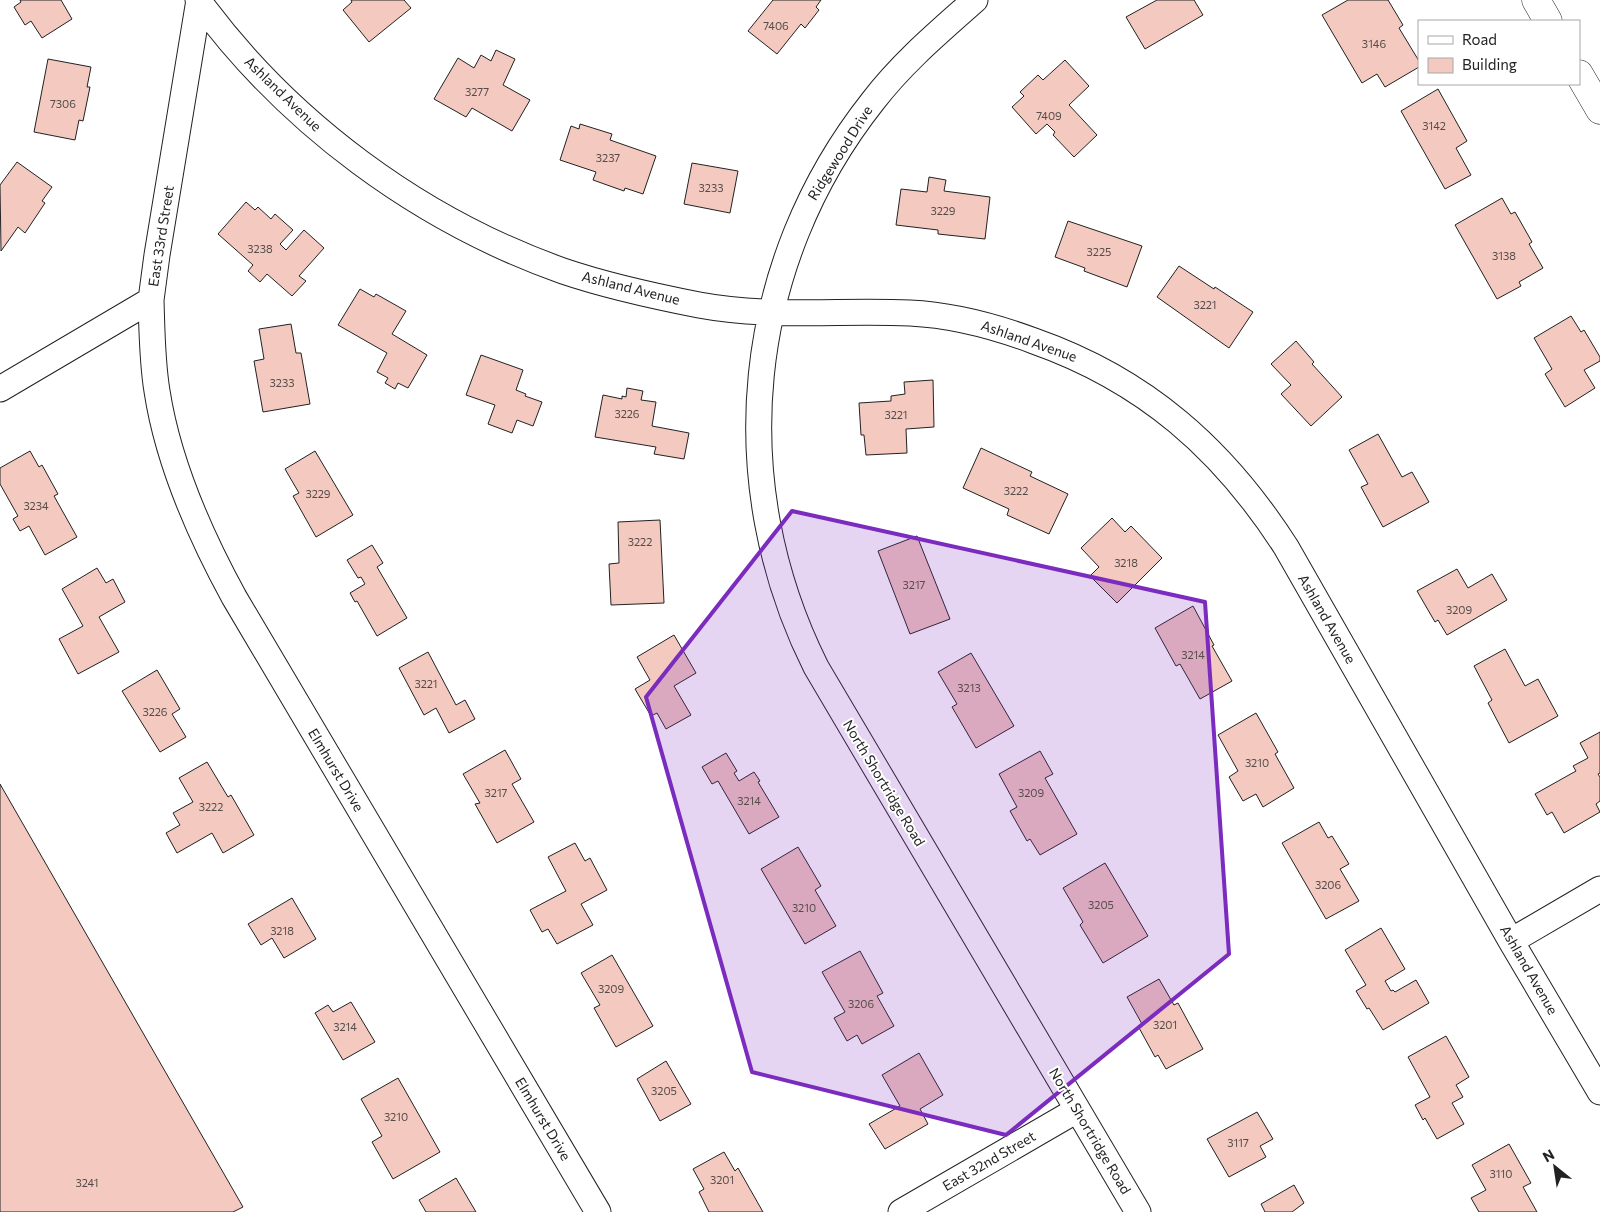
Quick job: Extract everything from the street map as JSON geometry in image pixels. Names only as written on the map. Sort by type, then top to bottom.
[{"type":"street","name":"Ashland Avenue","points":[[198,0],[230,42],[311,123],[391,184],[445,217],[490,241],[560,270],[586,278],[637,292],[702,305],[771,313],[875,311],[914,313],[976,322],[1013,332],[1095,366],[1149,399],[1179,422],[1226,466],[1265,514],[1600,1092]]},
{"type":"street","name":"East 33rd Street","points":[[0,388],[151,300],[198,0]]},
{"type":"street","name":"Ridgewood Drive","points":[[771,313],[783,269],[806,209],[817,186],[857,122],[872,101],[914,54],[975,0]]},
{"type":"street","points":[[1536,0],[1547,20]]},
{"type":"street","points":[[1580,76],[1600,110]]},
{"type":"street","name":"Elmhurst Drive","points":[[151,300],[152,352],[157,396],[164,427],[181,481],[218,568],[598,1212]]},
{"type":"street","name":"North Shortridge Road","points":[[771,313],[759,393],[760,470],[766,520],[774,554],[786,596],[799,631],[828,688],[1138,1212]]},
{"type":"street","points":[[1511,941],[1600,889]]},
{"type":"street","name":"East 32nd Street","points":[[901,1212],[1077,1110]]},
{"type":"highlighted area","points":[[792,511],[1205,602],[1229,954],[1006,1135],[752,1072],[646,697]]},
{"type":"building","points":[[20,0],[61,0],[72,19],[42,38],[31,21],[25,25],[14,7],[21,2]]},
{"type":"building","points":[[351,0],[404,0],[411,8],[369,42],[343,10],[352,2]]},
{"type":"building","points":[[773,0],[821,0],[816,7],[819,10],[805,28],[801,24],[777,54],[748,31]]},
{"type":"building","points":[[1157,0],[1194,0],[1203,15],[1145,49],[1126,17]]},
{"type":"building","points":[[1348,0],[1388,0],[1403,25],[1399,28],[1418,59],[1418,68],[1385,87],[1377,74],[1362,83],[1322,15]]},
{"type":"building","points":[[496,50],[515,59],[503,85],[530,100],[512,131],[472,108],[466,117],[434,99],[458,58],[474,68],[481,55],[491,61]]},
{"type":"building","points":[[48,59],[91,67],[87,87],[90,87],[83,121],[79,120],[75,140],[34,132]]},
{"type":"building","points":[[1065,60],[1089,86],[1069,105],[1097,135],[1074,157],[1053,135],[1055,132],[1047,124],[1036,134],[1012,107],[1024,96],[1020,92],[1038,75],[1043,80]]},
{"type":"building","points":[[1438,89],[1467,141],[1456,148],[1471,175],[1445,189],[1401,111]]},
{"type":"building","points":[[580,124],[612,134],[610,140],[656,156],[643,194],[625,188],[624,191],[593,180],[596,172],[560,160],[571,126],[579,129]]},
{"type":"building","points":[[17,162],[52,187],[42,201],[45,203],[25,233],[18,227],[1,251],[0,185]]},
{"type":"building","points":[[692,163],[738,171],[730,213],[684,204]]},
{"type":"building","points":[[929,177],[946,180],[944,191],[990,197],[985,239],[938,234],[938,230],[896,225],[901,189],[927,192]]},
{"type":"building","points":[[1502,198],[1511,214],[1515,212],[1532,242],[1529,244],[1543,268],[1519,282],[1521,286],[1497,299],[1455,225]]},
{"type":"building","points":[[246,202],[255,210],[258,207],[271,219],[275,214],[293,230],[280,244],[286,250],[304,230],[324,248],[299,276],[306,281],[292,296],[267,274],[260,282],[248,271],[253,265],[218,234]]},
{"type":"building","points":[[1068,221],[1142,246],[1127,287],[1084,271],[1085,268],[1055,257]]},
{"type":"building","points":[[1179,266],[1253,312],[1229,348],[1157,297]]},
{"type":"building","points":[[360,289],[374,297],[376,294],[406,311],[392,334],[427,355],[408,388],[398,383],[395,389],[385,383],[388,378],[377,372],[387,353],[338,325]]},
{"type":"building","points":[[1571,316],[1581,332],[1584,330],[1600,357],[1600,361],[1584,370],[1595,388],[1565,407],[1545,374],[1552,369],[1534,338]]},
{"type":"building","points":[[291,324],[296,353],[301,353],[310,404],[263,412],[254,361],[264,359],[259,329]]},
{"type":"building","points":[[1296,341],[1314,362],[1312,364],[1342,397],[1311,426],[1281,394],[1291,385],[1271,364]]},
{"type":"building","points":[[481,355],[523,370],[516,390],[526,394],[525,396],[542,402],[533,426],[517,420],[512,433],[488,424],[495,405],[466,395]]},
{"type":"building","points":[[933,380],[934,427],[906,429],[907,453],[866,455],[864,435],[861,435],[859,403],[891,401],[891,396],[905,394],[904,382]]},
{"type":"building","points":[[627,388],[643,391],[641,400],[656,402],[652,426],[689,433],[684,459],[654,454],[656,447],[595,437],[603,395],[622,399],[622,396],[626,397]]},
{"type":"building","points":[[1378,434],[1402,477],[1412,472],[1429,502],[1383,527],[1361,487],[1368,484],[1349,450]]},
{"type":"building","points":[[981,448],[1032,472],[1030,476],[1068,494],[1049,534],[1007,515],[1009,509],[963,488]]},
{"type":"building","points":[[30,451],[39,467],[42,465],[58,494],[54,496],[77,537],[45,555],[29,526],[20,531],[13,519],[18,516],[0,484],[0,468]]},
{"type":"building","points":[[315,451],[353,515],[316,537],[293,496],[299,493],[285,469]]},
{"type":"building","points":[[1112,518],[1125,532],[1131,526],[1162,558],[1117,603],[1090,576],[1099,567],[1081,548]]},
{"type":"building","points":[[660,520],[664,603],[611,605],[609,564],[619,563],[618,522]]},
{"type":"building","points":[[917,536],[950,619],[910,634],[878,551]]},
{"type":"building","points":[[372,545],[383,563],[377,567],[407,618],[377,636],[357,601],[355,602],[350,593],[365,584],[361,577],[358,578],[347,560]]},
{"type":"building","points":[[97,568],[106,583],[113,579],[125,602],[99,617],[119,652],[78,674],[59,639],[83,626],[62,589]]},
{"type":"building","points":[[1457,569],[1468,588],[1492,574],[1507,600],[1447,635],[1438,620],[1435,622],[1417,591]]},
{"type":"building","points":[[1193,606],[1214,645],[1212,646],[1232,681],[1200,699],[1180,664],[1176,666],[1155,628]]},
{"type":"building","points":[[674,635],[696,673],[674,686],[691,715],[666,729],[657,713],[651,716],[635,689],[650,680],[637,657]]},
{"type":"building","points":[[1505,649],[1525,686],[1538,679],[1558,716],[1509,743],[1488,703],[1492,700],[1474,666]]},
{"type":"building","points":[[428,652],[456,705],[465,700],[475,719],[449,733],[436,708],[424,715],[399,668]]},
{"type":"building","points":[[971,653],[1014,726],[976,748],[952,707],[957,704],[938,672]]},
{"type":"building","points":[[157,670],[180,709],[172,714],[186,737],[160,752],[122,691]]},
{"type":"building","points":[[1256,713],[1278,752],[1275,754],[1294,788],[1263,807],[1256,794],[1243,801],[1229,777],[1238,771],[1218,735]]},
{"type":"building","points":[[1600,732],[1600,773],[1598,774],[1600,777],[1600,801],[1596,804],[1600,812],[1564,833],[1552,812],[1547,815],[1535,794],[1576,771],[1573,766],[1588,758],[1580,743]]},
{"type":"building","points":[[505,750],[521,779],[512,784],[534,822],[497,843],[475,804],[480,803],[463,774]]},
{"type":"building","points":[[1040,751],[1053,774],[1045,778],[1077,834],[1040,855],[1030,839],[1027,841],[1010,811],[1017,807],[999,774]]},
{"type":"building","points":[[726,753],[737,771],[734,773],[739,781],[754,772],[779,817],[749,834],[718,781],[712,784],[702,767]]},
{"type":"building","points":[[207,762],[228,797],[231,795],[254,835],[223,853],[212,833],[177,853],[166,833],[180,825],[173,813],[193,802],[179,778]]},
{"type":"building","points":[[0,784],[243,1207],[233,1212],[0,1212]]},
{"type":"building","points":[[1319,822],[1328,838],[1332,836],[1349,864],[1340,869],[1359,901],[1326,919],[1282,843]]},
{"type":"building","points":[[575,843],[585,861],[590,858],[607,890],[581,904],[593,925],[557,944],[548,929],[542,932],[530,910],[566,891],[548,857]]},
{"type":"building","points":[[798,847],[821,886],[815,890],[836,926],[805,944],[761,869]]},
{"type":"building","points":[[1105,863],[1148,936],[1103,963],[1080,925],[1083,922],[1063,888]]},
{"type":"building","points":[[292,898],[316,939],[284,958],[272,938],[261,945],[248,924]]},
{"type":"building","points":[[1381,928],[1405,969],[1385,981],[1391,991],[1395,992],[1416,980],[1429,1003],[1383,1030],[1356,991],[1366,985],[1345,950]]},
{"type":"building","points":[[860,951],[883,993],[877,996],[894,1026],[862,1044],[857,1035],[847,1041],[834,1018],[845,1012],[822,972]]},
{"type":"building","points":[[612,955],[653,1026],[616,1047],[594,1008],[600,1005],[581,973]]},
{"type":"building","points":[[1159,979],[1174,1005],[1178,1003],[1203,1049],[1166,1069],[1158,1055],[1155,1057],[1138,1026],[1142,1024],[1127,997]]},
{"type":"building","points":[[351,1002],[375,1042],[343,1060],[315,1013],[328,1005],[333,1012]]},
{"type":"building","points":[[1446,1036],[1469,1077],[1456,1085],[1463,1097],[1452,1103],[1464,1124],[1437,1139],[1415,1105],[1430,1097],[1408,1057]]},
{"type":"building","points":[[919,1053],[943,1095],[920,1109],[928,1124],[885,1149],[869,1124],[900,1106],[882,1075]]},
{"type":"building","points":[[666,1061],[691,1104],[660,1121],[637,1079]]},
{"type":"building","points":[[398,1078],[440,1152],[393,1179],[372,1142],[382,1136],[361,1099]]},
{"type":"building","points":[[1257,1112],[1273,1139],[1260,1146],[1266,1157],[1229,1177],[1207,1139]]},
{"type":"building","points":[[1509,1144],[1531,1183],[1523,1187],[1537,1212],[1479,1212],[1471,1198],[1486,1190],[1472,1165]]},
{"type":"building","points":[[724,1152],[735,1171],[738,1168],[763,1212],[709,1212],[699,1192],[704,1189],[693,1169]]},
{"type":"building","points":[[456,1178],[476,1212],[426,1212],[419,1200]]},
{"type":"building","points":[[1294,1185],[1304,1203],[1292,1212],[1265,1212],[1261,1204]]}]
